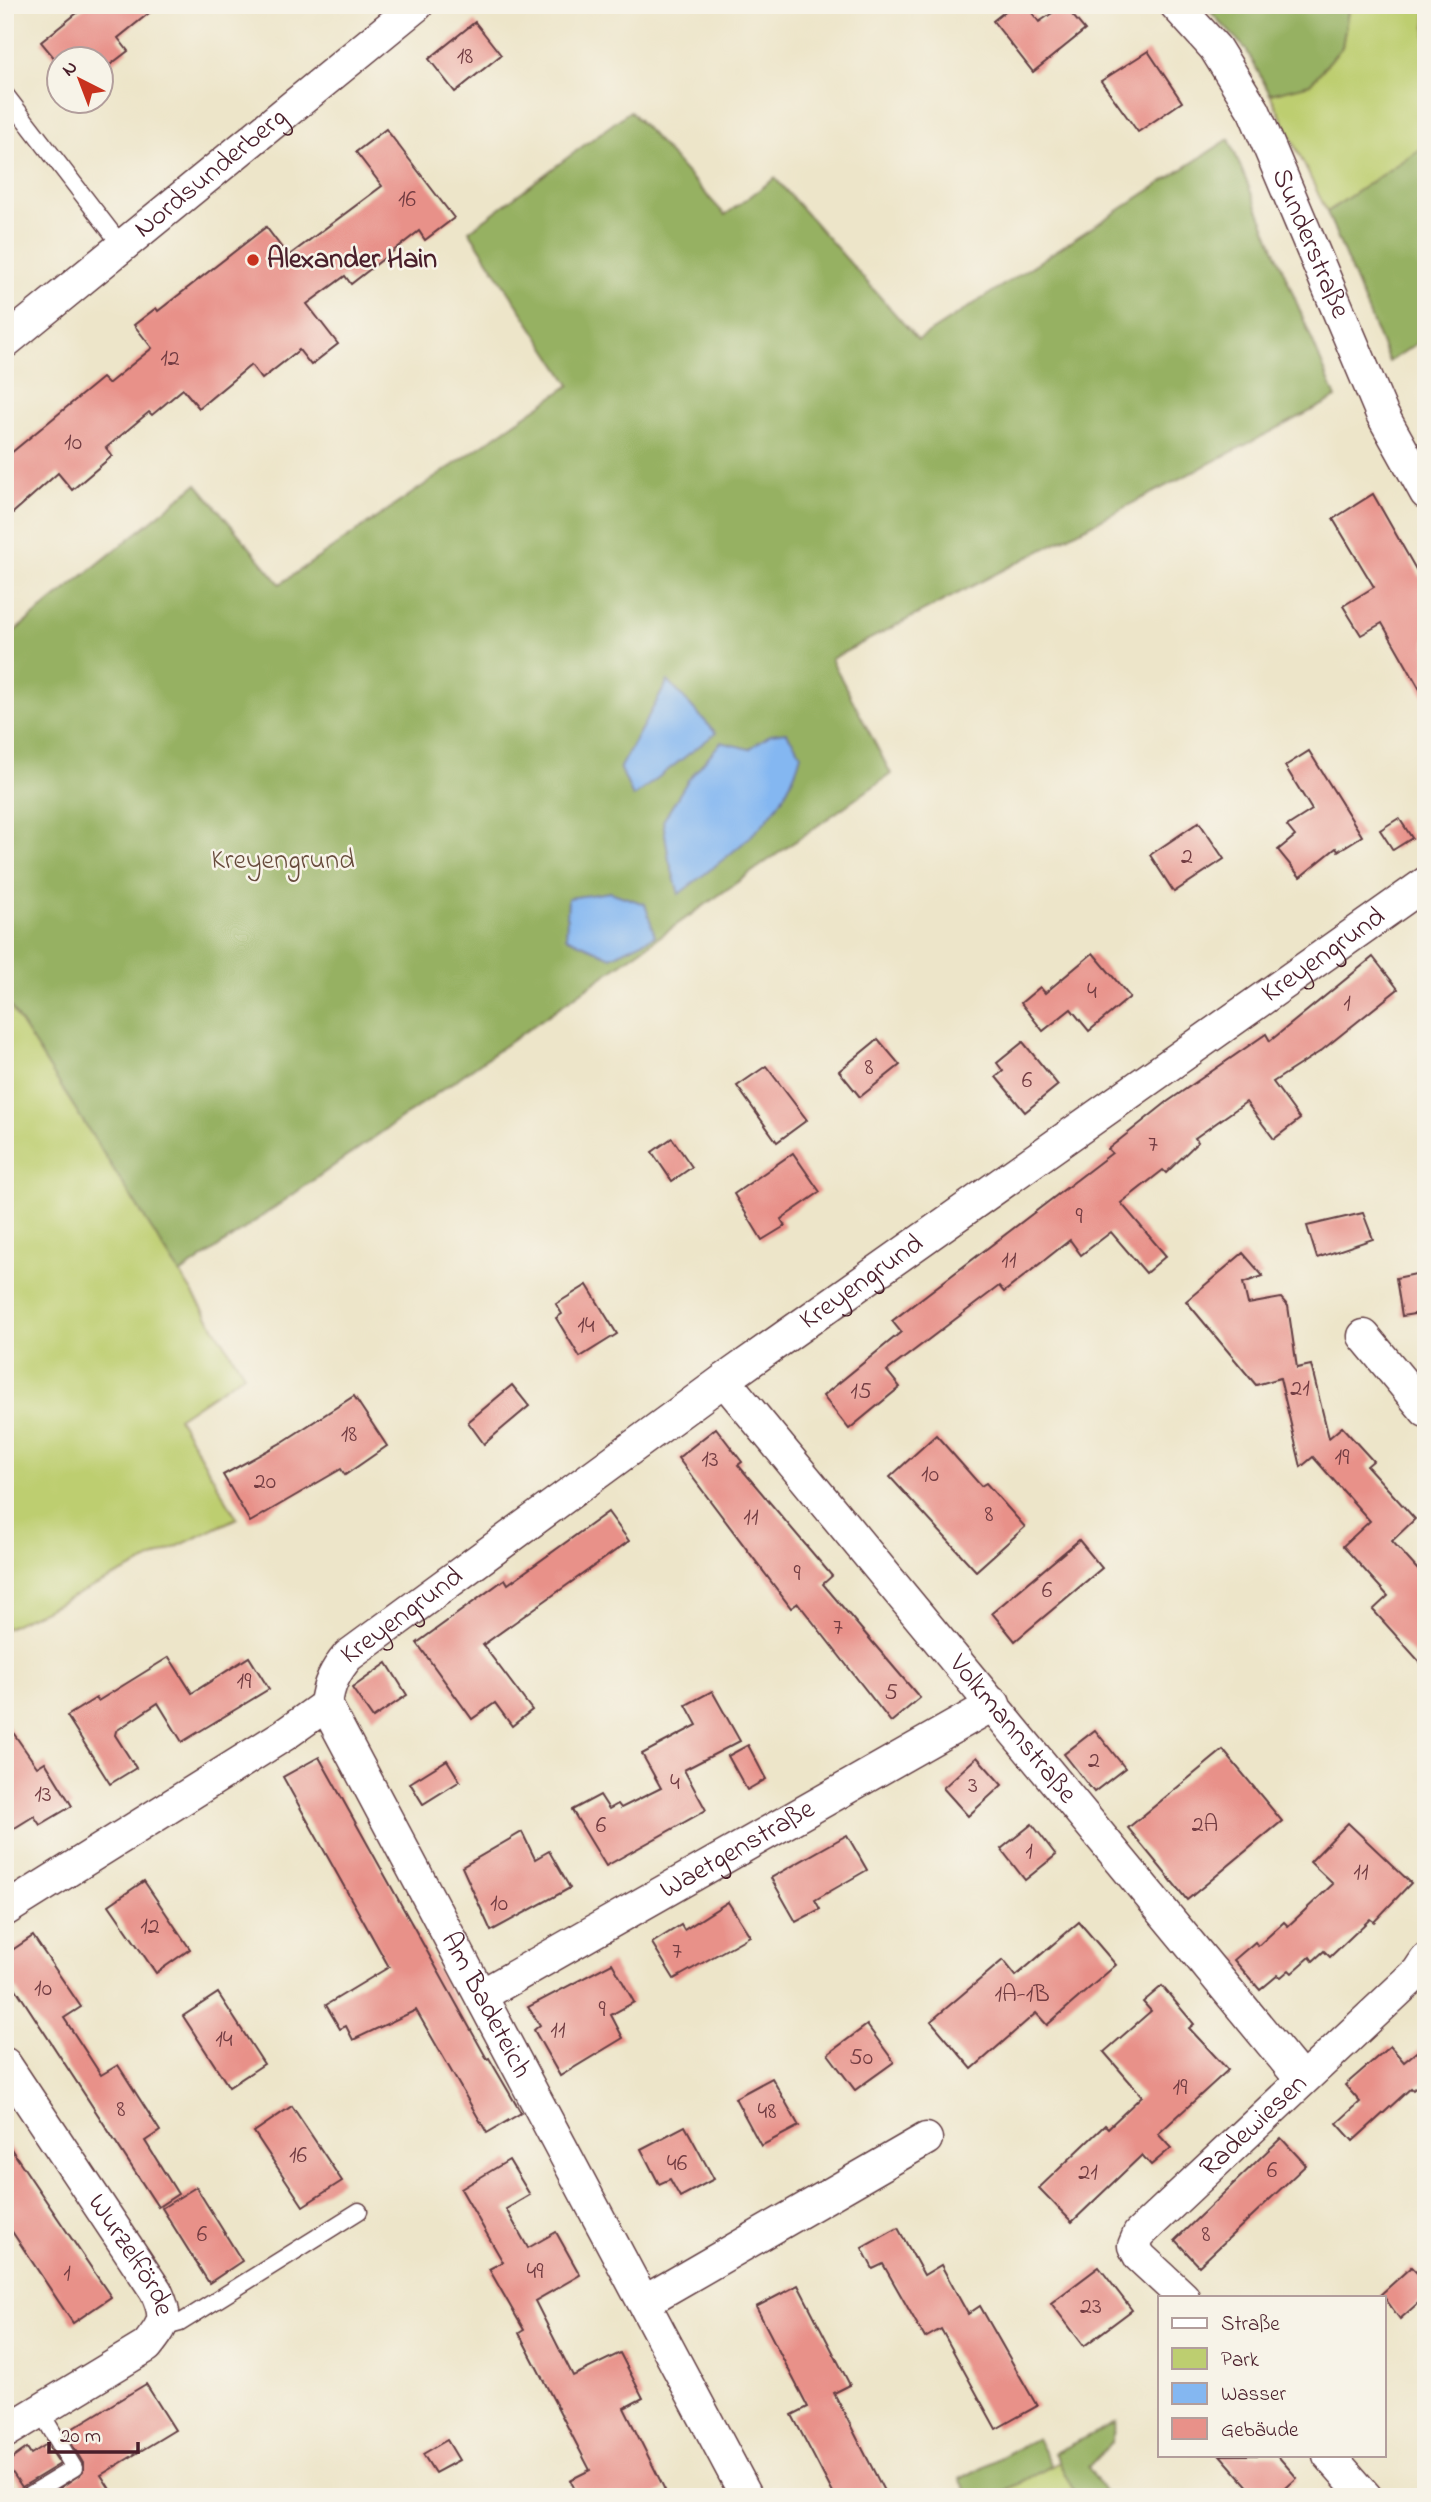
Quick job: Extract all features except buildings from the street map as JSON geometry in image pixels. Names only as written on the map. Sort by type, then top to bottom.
[{"type":"street","name":"Nordsunderberg","points":[[5,342],[416,5]]},
{"type":"street","name":"Sunderstraße","points":[[1176,5],[1215,48],[1254,111],[1382,414],[1426,493]]},
{"type":"street","name":"Kreyengrund","points":[[326,1705],[327,1690],[336,1670],[348,1656],[724,1380],[1426,883]]},
{"type":"street","points":[[1364,1336],[1426,1411]]},
{"type":"street","name":"Volkmannstraße","points":[[724,1380],[1301,2079]]},
{"type":"street","name":"Waetgenstraße","points":[[482,1995],[994,1704]]},
{"type":"street","points":[[5,1910],[284,1735],[326,1705]]},
{"type":"street","name":"Am Badeteich","points":[[326,1705],[747,2497]]},
{"type":"street","name":"Radewiesen","points":[[1182,2296],[1140,2257],[1134,2246],[1139,2234],[1301,2079],[1423,1970]]},
{"type":"street","name":"Wurzelförde","points":[[5,2064],[156,2291],[165,2312],[162,2328],[147,2346],[5,2432]]},
{"type":"street","points":[[644,2302],[926,2139]]},
{"type":"street","points":[[1330,2456],[1366,2497]]},
{"type":"lane","points":[[5,94],[122,246]]},
{"type":"lane","points":[[162,2328],[180,2323],[359,2211]]},
{"type":"lane","points":[[26,2497],[74,2468],[40,2411]]},
{"type":"green space","points":[[1204,5],[1349,5],[1342,47],[1310,84],[1270,94],[1246,49]]},
{"type":"green space","points":[[1349,5],[1426,5],[1426,145],[1327,212],[1270,94],[1310,84],[1342,47]]},
{"type":"green space","name":"Kreyengrund","points":[[630,111],[725,215],[775,178],[918,340],[1229,139],[1336,398],[831,659],[891,774],[180,1274],[5,998],[5,639],[197,484],[280,584],[570,385],[469,231]]},
{"type":"green space","points":[[1426,145],[1426,337],[1389,362],[1327,212]]},
{"type":"green space","points":[[5,998],[244,1374],[178,1418],[237,1518],[5,1629]]},
{"type":"green space","points":[[1116,2422],[1111,2443],[1088,2467],[1108,2497],[1077,2497],[1054,2453]]},
{"type":"green space","points":[[1037,2438],[1051,2466],[994,2497],[970,2497],[960,2479]]},
{"type":"green space","points":[[1059,2462],[1077,2497],[994,2497]]},
{"type":"water","points":[[668,681],[716,733],[633,797],[620,767]]},
{"type":"water","points":[[786,732],[801,754],[782,799],[753,834],[679,894],[669,860],[663,821],[688,780],[721,742],[749,749],[771,734]]},
{"type":"water","points":[[610,892],[645,904],[655,936],[611,957],[566,937],[568,898]]},
{"type":"place","name":"Alexander Hain","points":[[253,260]]}]
